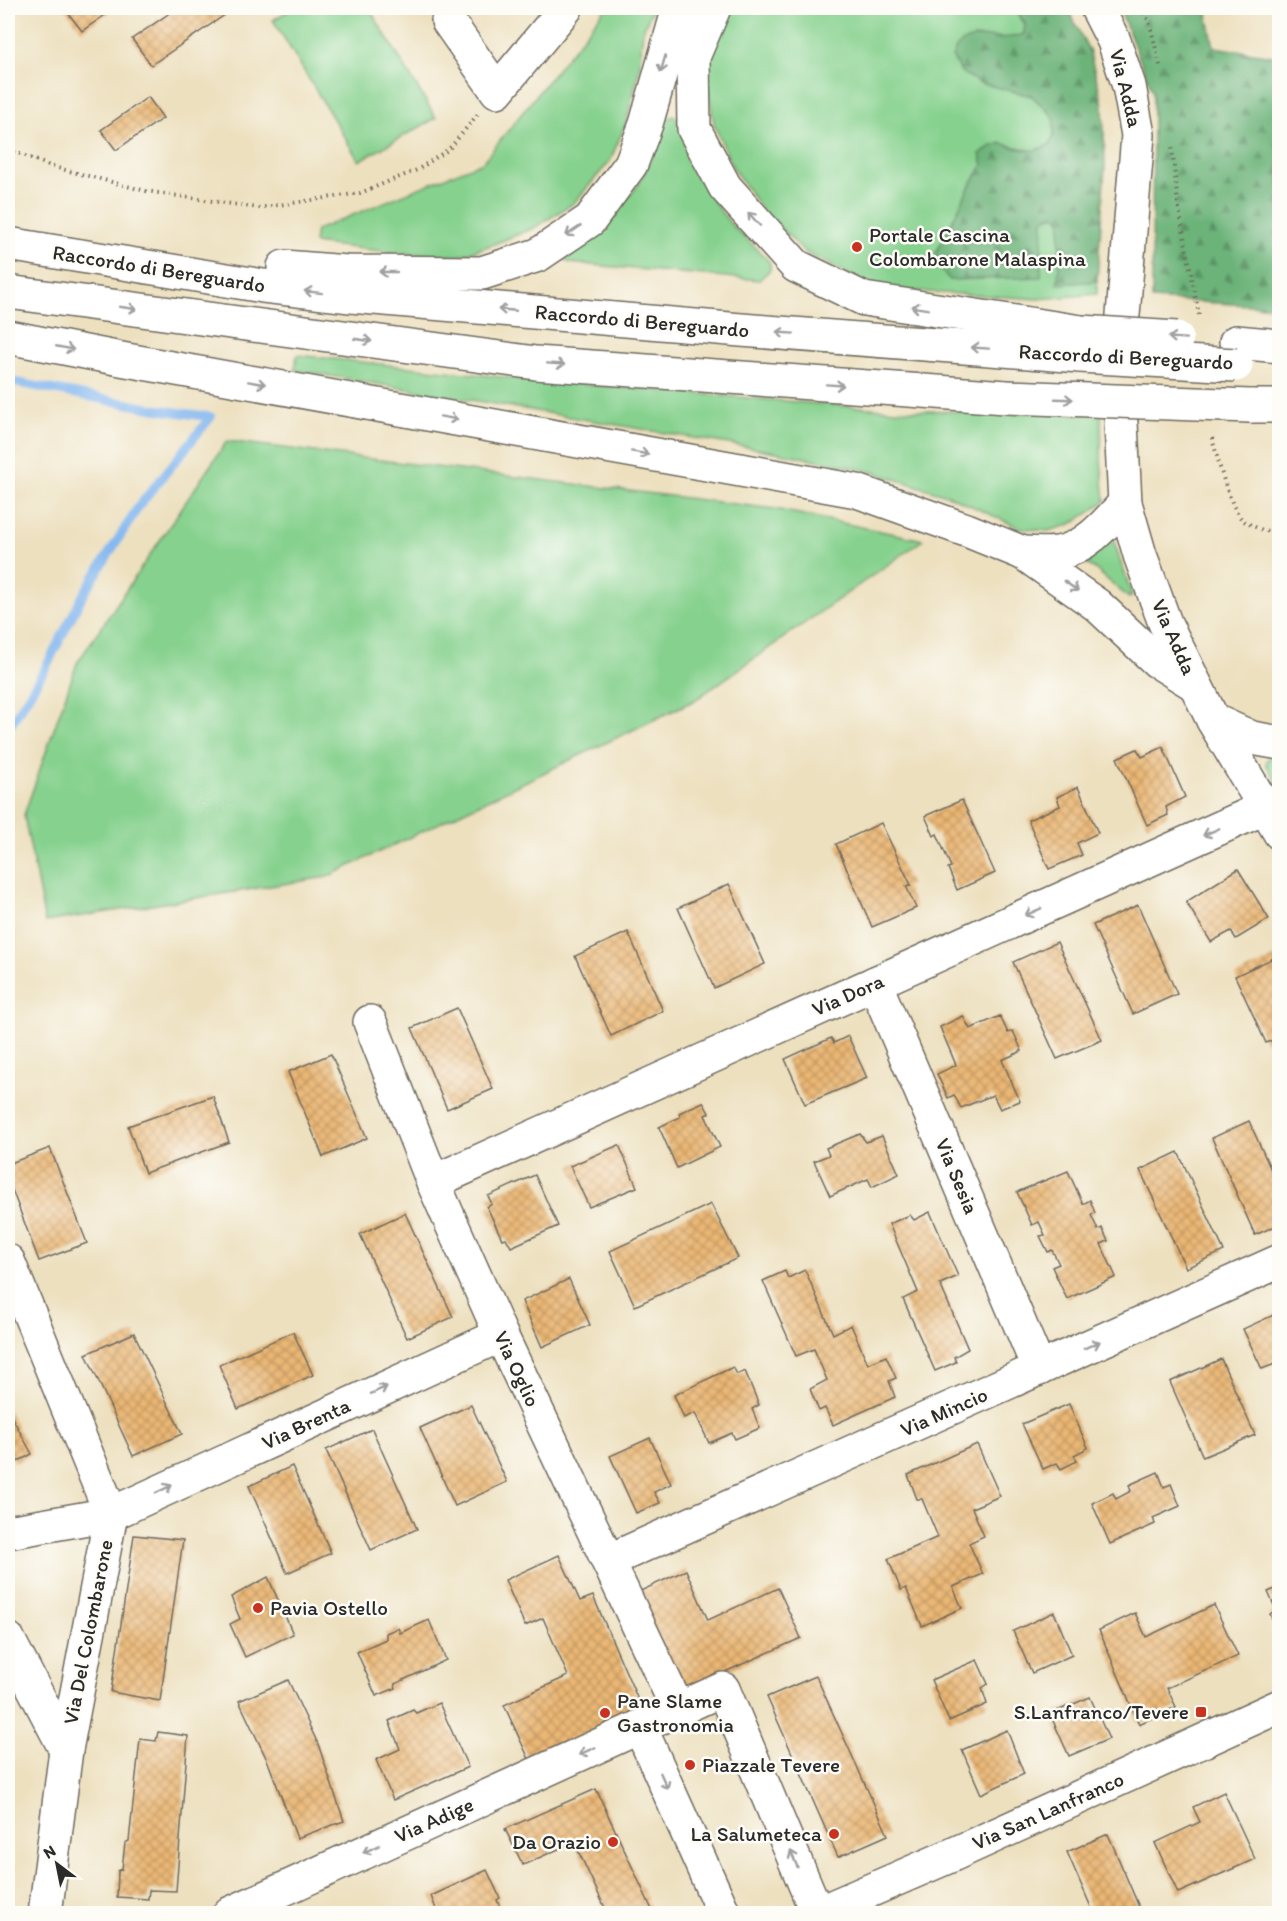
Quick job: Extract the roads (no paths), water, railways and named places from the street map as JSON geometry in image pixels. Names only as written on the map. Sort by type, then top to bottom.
[{"type":"main road","points":[[448,21],[497,92],[566,8]]},
{"type":"main road","points":[[8,244],[347,272],[482,273],[538,255],[590,220],[631,164],[646,124],[679,8]]},
{"type":"main road","points":[[714,8],[693,57],[694,129],[725,187],[796,266],[864,299],[1081,344]]},
{"type":"main road","name":"Via Adda","points":[[1097,8],[1114,41],[1125,75],[1138,135],[1123,315]]},
{"type":"main road","name":"Raccordo di Bereguardo","points":[[8,244],[263,286],[351,296],[741,330],[1236,353],[1280,363]]},
{"type":"main road","name":"Raccordo di Bereguardo","points":[[8,292],[536,363],[1005,397],[1265,406]]},
{"type":"main road","points":[[8,337],[857,491],[1023,553],[1097,605],[1157,661],[1194,684]]},
{"type":"main road","points":[[1236,353],[1280,346]]},
{"type":"main road","name":"Via Adda","points":[[1121,423],[1125,503],[1140,555],[1165,623],[1213,720],[1272,821]]},
{"type":"main road","points":[[1023,553],[1057,554],[1085,542],[1125,503]]},
{"type":"main road","points":[[1213,720],[1252,738],[1280,743]]},
{"type":"main road","name":"Via Dora","points":[[433,1182],[875,983],[1272,821]]},
{"type":"main road","name":"Via Sesia","points":[[875,983],[1039,1369]]},
{"type":"main road","name":"Via Oglio","points":[[370,1022],[433,1182],[501,1335],[678,1709]]},
{"type":"main road","name":"Via Del Colombarone","points":[[8,1261],[111,1514],[66,1750],[45,1914]]},
{"type":"main road","name":"Via Mincio","points":[[608,1561],[1280,1262]]},
{"type":"main road","name":"Via Brenta","points":[[111,1514],[501,1335]]},
{"type":"main road","name":"Via Del Colombarone","points":[[8,1532],[111,1514]]},
{"type":"main road","name":"Via Del Colombarone","points":[[8,1639],[66,1750]]},
{"type":"main road","points":[[724,1914],[640,1727],[723,1689],[817,1913]]},
{"type":"main road","name":"Via San Lanfranco","points":[[817,1913],[952,1855],[1280,1706]]},
{"type":"main road","name":"Via Adige","points":[[228,1914],[640,1727]]},
{"type":"waterway","points":[[8,381],[154,409],[211,417],[139,506],[83,595],[45,669],[8,729]]},
{"type":"tunnel","points":[[1121,423],[1123,332]]},
{"type":"place","name":"Portale Cascina Colombarone Malaspina","points":[[857,247]]},
{"type":"place","name":"Pavia Ostello","points":[[258,1608]]},
{"type":"place","name":"S.Lanfranco/Tevere","points":[[1201,1712]]},
{"type":"place","name":"Pane Slame Gastronomia","points":[[605,1713]]},
{"type":"place","name":"Piazzale Tevere","points":[[690,1765]]},
{"type":"place","name":"La Salumeteca","points":[[834,1834]]},
{"type":"place","name":"Da Orazio","points":[[613,1842]]}]
